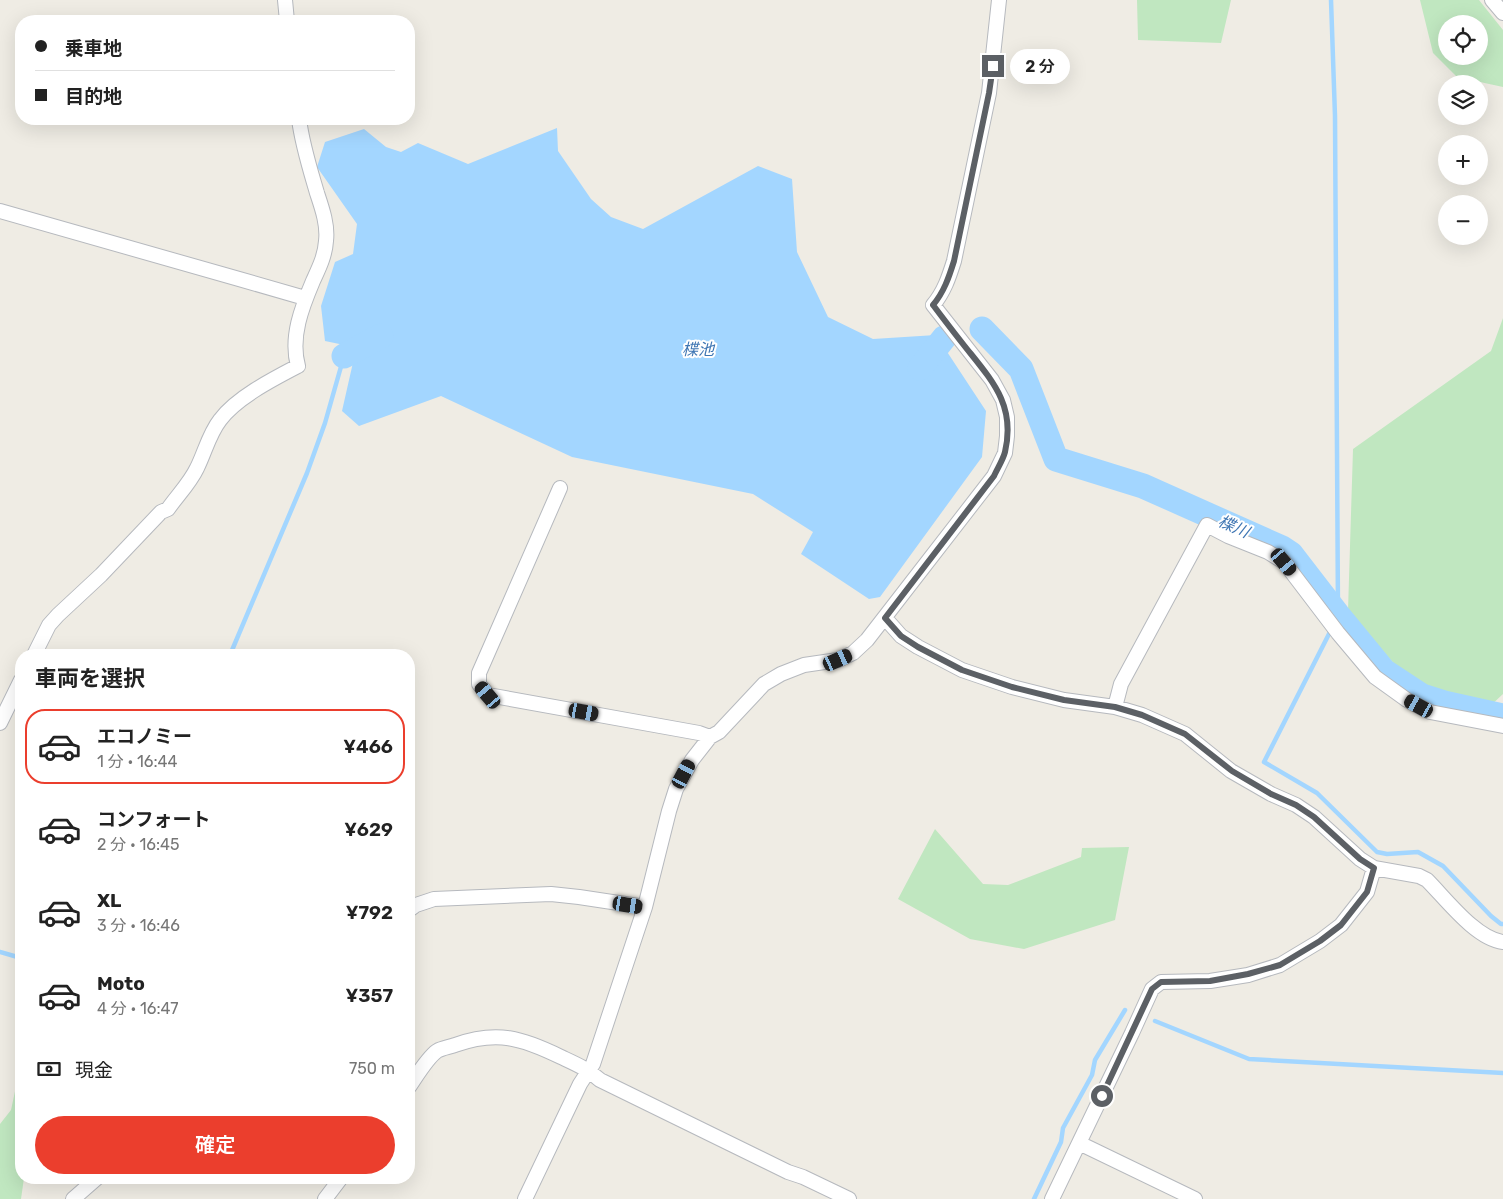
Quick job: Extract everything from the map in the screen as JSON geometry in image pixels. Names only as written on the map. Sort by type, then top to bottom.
[{"type":"street","points":[[285,0],[286,15]]},
{"type":"street","points":[[525,1199],[580,1084],[593,1064],[645,907],[668,811],[676,789],[692,760],[710,737],[719,732],[764,684],[781,674],[804,665],[838,660],[853,653],[867,640],[994,476],[1005,453],[1007,417],[1003,400],[992,380],[933,305],[940,297],[954,261],[989,93],[995,52],[999,0]]},
{"type":"street","points":[[1492,0],[1503,13]]},
{"type":"street","points":[[37,649],[49,625],[58,614],[101,575],[161,512],[168,509],[196,470],[212,431],[220,419],[232,406],[298,366],[295,356],[296,334],[305,298],[324,256],[327,240],[325,218],[300,125]]},
{"type":"street","points":[[0,211],[305,298]]},
{"type":"street","points":[[560,488],[479,674],[479,684],[488,695],[699,733],[710,737]]},
{"type":"street","points":[[1115,707],[1121,684],[1207,525],[1228,536],[1268,552],[1284,562],[1375,677],[1407,700],[1430,712],[1503,726]]},
{"type":"street","points":[[885,618],[906,640],[962,670],[1012,687],[1064,700],[1115,707],[1142,715],[1185,734],[1232,771],[1271,794],[1296,805],[1314,817],[1360,859],[1374,868],[1420,876],[1427,880],[1471,925],[1485,936],[1503,942]]},
{"type":"street","points":[[1,716],[15,691]]},
{"type":"street","points":[[1052,1199],[1152,989],[1161,982],[1210,981],[1248,974],[1280,965],[1320,941],[1341,925],[1367,892],[1374,868]]},
{"type":"street","points":[[415,907],[434,899],[550,894],[645,907]]},
{"type":"street","points":[[415,1079],[437,1051],[483,1037],[503,1037],[522,1040],[536,1044],[589,1070],[600,1080],[788,1172],[849,1199]]},
{"type":"street","points":[[1078,1143],[1195,1199]]},
{"type":"street","points":[[73,1199],[90,1184]]},
{"type":"street","points":[[325,1199],[336,1184]]},
{"type":"green space","points":[[1137,0],[1231,0],[1221,43],[1138,40]]},
{"type":"green space","points":[[1420,0],[1479,0],[1503,30],[1503,87],[1488,84],[1488,75],[1455,75],[1445,65],[1488,65],[1488,15],[1438,15],[1438,58],[1433,53]]},
{"type":"green space","points":[[1503,318],[1503,694],[1488,708],[1430,693],[1396,666],[1348,611],[1353,449],[1491,351]]},
{"type":"green space","points":[[935,829],[983,884],[1008,885],[1081,857],[1082,848],[1129,847],[1115,920],[1024,949],[970,939],[898,899]]},
{"type":"green space","points":[[15,1091],[15,1184],[23,1184],[21,1199],[0,1199],[0,1124],[11,1110]]},
{"type":"water","name":"楪池","points":[[557,128],[558,151],[591,199],[611,217],[643,229],[758,166],[792,179],[797,252],[828,317],[873,339],[936,335],[986,411],[982,457],[880,597],[869,599],[801,554],[813,532],[753,494],[572,457],[441,396],[359,426],[342,411],[354,358],[349,346],[325,341],[321,306],[335,262],[353,254],[357,224],[317,167],[325,142],[364,129],[386,147],[401,152],[418,143],[468,164]]},
{"type":"waterway","points":[[1331,0],[1335,116],[1338,615],[1335,623]]},
{"type":"waterway","name":"楪川","points":[[982,329],[1021,369],[1056,459],[1143,486],[1282,548],[1291,554],[1384,671],[1422,696],[1444,703],[1503,716]]},
{"type":"waterway","name":"楪池","points":[[344,356],[381,336]]},
{"type":"waterway","name":"楪池","points":[[920,368],[944,338]]},
{"type":"waterway","points":[[233,649],[307,473],[325,423],[344,356]]},
{"type":"waterway","points":[[1331,630],[1264,762],[1317,793],[1377,852],[1387,854],[1418,852],[1443,866],[1491,916],[1503,924]]},
{"type":"waterway","points":[[0,952],[15,956]]},
{"type":"waterway","points":[[1034,1199],[1061,1142],[1063,1128],[1092,1075],[1095,1060],[1125,1010]]},
{"type":"waterway","points":[[1155,1021],[1249,1059],[1503,1073]]},
{"type":"route","points":[[993,66],[954,261],[940,297],[933,305],[992,380],[1003,400],[1007,417],[1005,453],[994,476],[965,516],[885,618],[901,636],[962,670],[1012,687],[1064,700],[1115,707],[1142,715],[1185,734],[1232,771],[1271,794],[1296,805],[1314,817],[1360,859],[1374,868],[1367,892],[1341,925],[1320,941],[1280,965],[1248,974],[1210,981],[1161,982],[1152,989],[1102,1096]]}]
